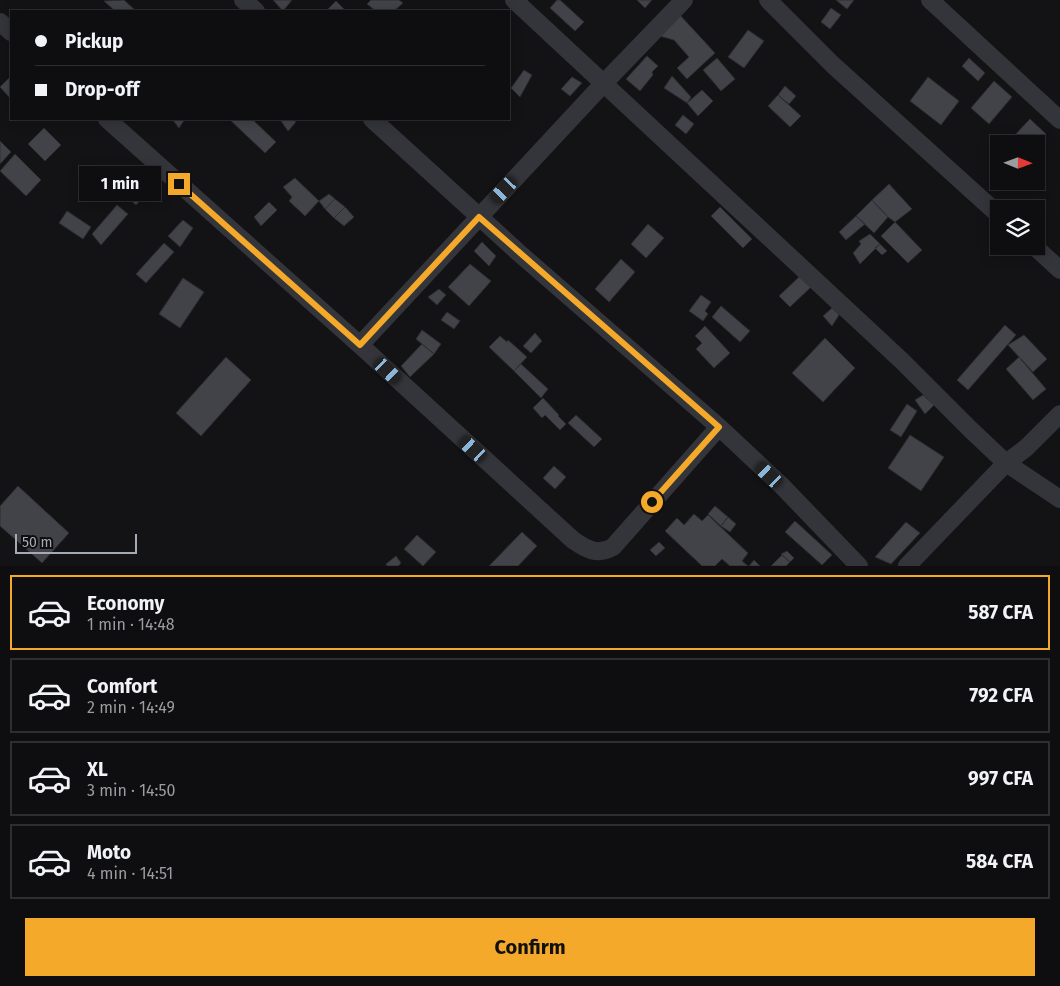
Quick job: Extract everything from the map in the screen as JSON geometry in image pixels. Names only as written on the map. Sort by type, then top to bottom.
[{"type":"street","points":[[243,0],[255,10]]},
{"type":"street","points":[[514,0],[902,361],[1006,463],[1060,499]]},
{"type":"street","points":[[360,345],[684,0]]},
{"type":"street","points":[[768,0],[833,65],[990,207]]},
{"type":"street","points":[[930,0],[1060,120]]},
{"type":"street","points":[[0,22],[10,31]]},
{"type":"street","points":[[108,120],[360,345],[573,540],[590,550],[602,552],[612,547],[719,427]]},
{"type":"street","points":[[373,120],[479,217],[719,427],[782,486],[859,566]]},
{"type":"street","points":[[1044,255],[1060,270]]},
{"type":"street","points":[[907,566],[1006,463],[1026,448],[1060,414]]},
{"type":"building","points":[[124,0],[135,10],[114,10],[104,1]]},
{"type":"building","points":[[273,0],[292,0],[284,10]]},
{"type":"building","points":[[371,0],[399,0],[403,3],[395,10],[375,10],[367,4]]},
{"type":"building","points":[[557,0],[560,0],[584,22],[575,31],[550,8]]},
{"type":"building","points":[[637,0],[652,0],[645,8]]},
{"type":"building","points":[[836,0],[854,0],[847,9]]},
{"type":"building","points":[[336,1],[345,10],[328,10]]},
{"type":"building","points":[[831,8],[841,15],[830,29],[821,22]]},
{"type":"building","points":[[679,14],[715,53],[687,79],[677,68],[689,57],[674,40],[656,35]]},
{"type":"building","points":[[748,30],[764,41],[744,68],[728,57]]},
{"type":"building","points":[[647,56],[658,66],[640,91],[626,79]]},
{"type":"building","points":[[717,58],[735,79],[721,91],[703,70]]},
{"type":"building","points":[[969,58],[985,73],[978,81],[962,66]]},
{"type":"building","points":[[524,70],[532,75],[520,97],[511,88]]},
{"type":"building","points":[[672,76],[691,97],[687,103],[664,88]]},
{"type":"building","points":[[572,77],[582,83],[570,96],[561,89]]},
{"type":"building","points":[[928,77],[959,101],[941,125],[910,101]]},
{"type":"building","points":[[10,79],[10,98],[0,87]]},
{"type":"building","points":[[994,81],[1012,97],[989,124],[971,108]]},
{"type":"building","points":[[785,86],[796,96],[789,104],[778,95]]},
{"type":"building","points":[[702,90],[713,101],[698,116],[687,103]]},
{"type":"building","points":[[778,95],[801,116],[790,127],[768,106]]},
{"type":"building","points":[[683,115],[694,124],[686,134],[675,125]]},
{"type":"building","points":[[1030,119],[1046,134],[1045,135],[1015,135]]},
{"type":"building","points":[[173,120],[184,120],[179,128]]},
{"type":"building","points":[[230,120],[253,120],[276,142],[265,153]]},
{"type":"building","points":[[293,120],[296,122],[288,131],[281,121]]},
{"type":"building","points":[[44,128],[61,145],[45,161],[28,144]]},
{"type":"building","points":[[0,141],[11,152],[0,164]]},
{"type":"building","points":[[15,154],[41,180],[26,196],[0,171]]},
{"type":"building","points":[[125,167],[150,189],[136,205],[126,196],[134,188],[118,174]]},
{"type":"building","points":[[295,178],[319,201],[305,216],[289,201],[292,197],[283,187]]},
{"type":"building","points":[[889,184],[912,209],[895,222],[872,200]]},
{"type":"building","points":[[329,194],[335,199],[325,209],[319,201]]},
{"type":"building","points":[[335,199],[345,207],[334,218],[325,209]]},
{"type":"building","points":[[872,200],[888,217],[874,233],[856,216]]},
{"type":"building","points":[[269,202],[277,210],[261,226],[254,217]]},
{"type":"building","points":[[117,205],[128,214],[101,245],[92,234]]},
{"type":"building","points":[[345,207],[354,217],[344,226],[334,218]]},
{"type":"building","points":[[720,207],[752,239],[743,248],[711,216]]},
{"type":"building","points":[[67,211],[91,227],[83,239],[59,223]]},
{"type":"building","points":[[856,216],[865,224],[846,240],[839,232]]},
{"type":"building","points":[[183,220],[193,228],[180,247],[168,236]]},
{"type":"building","points":[[895,222],[922,250],[908,263],[881,236]]},
{"type":"building","points":[[648,224],[664,238],[646,258],[631,244]]},
{"type":"building","points":[[870,234],[880,244],[860,264],[853,253],[861,244],[859,241]]},
{"type":"building","points":[[482,242],[496,256],[489,266],[474,251]]},
{"type":"building","points":[[164,243],[174,252],[146,283],[136,274]]},
{"type":"building","points":[[880,244],[887,251],[882,255],[875,248]]},
{"type":"building","points":[[621,259],[635,272],[609,302],[595,289]]},
{"type":"building","points":[[470,264],[491,281],[469,306],[448,287]]},
{"type":"building","points":[[800,276],[811,287],[790,307],[779,296]]},
{"type":"building","points":[[183,278],[204,292],[180,328],[159,314]]},
{"type":"building","points":[[439,289],[446,295],[437,305],[428,297]]},
{"type":"building","points":[[701,295],[711,302],[705,311],[708,314],[703,321],[689,311]]},
{"type":"building","points":[[721,306],[750,331],[740,342],[712,317]]},
{"type":"building","points":[[832,308],[839,315],[832,326],[823,316]]},
{"type":"building","points":[[447,312],[460,321],[454,329],[441,320]]},
{"type":"building","points":[[1005,325],[1016,335],[968,390],[957,380]]},
{"type":"building","points":[[705,326],[730,353],[714,368],[696,349],[702,343],[695,336]]},
{"type":"building","points":[[422,330],[441,344],[434,354],[416,339]]},
{"type":"building","points":[[535,333],[542,341],[531,353],[523,346]]},
{"type":"building","points":[[1024,335],[1047,359],[1033,372],[1008,345]]},
{"type":"building","points":[[500,336],[507,342],[508,340],[527,357],[514,371],[489,347]]},
{"type":"building","points":[[825,338],[855,368],[823,402],[792,373]]},
{"type":"building","points":[[422,344],[434,354],[410,377],[401,366]]},
{"type":"building","points":[[226,357],[251,380],[201,436],[176,413]]},
{"type":"building","points":[[1019,357],[1046,389],[1033,400],[1006,369]]},
{"type":"building","points":[[521,364],[548,389],[541,398],[514,371]]},
{"type":"building","points":[[923,395],[934,405],[925,414],[915,400]]},
{"type":"building","points":[[543,398],[566,424],[560,430],[545,415],[542,418],[533,408]]},
{"type":"building","points":[[907,404],[917,411],[901,437],[890,430]]},
{"type":"building","points":[[576,415],[602,439],[594,447],[568,423]]},
{"type":"building","points":[[910,435],[944,457],[921,491],[888,468]]},
{"type":"building","points":[[554,466],[566,477],[555,489],[543,478]]},
{"type":"building","points":[[18,486],[69,533],[42,563],[0,526],[0,506]]},
{"type":"building","points":[[715,506],[728,517],[721,526],[708,514]]},
{"type":"building","points":[[694,514],[702,521],[708,515],[748,553],[742,561],[748,566],[730,566],[722,559],[715,566],[702,566],[665,531],[677,518],[684,525]]},
{"type":"building","points":[[728,517],[736,524],[730,532],[721,526]]},
{"type":"building","points":[[795,521],[832,555],[822,565],[785,532]]},
{"type":"building","points":[[906,522],[920,533],[891,564],[875,557]]},
{"type":"building","points":[[522,532],[537,546],[518,566],[489,566]]},
{"type":"building","points":[[417,535],[436,552],[423,566],[404,549]]},
{"type":"building","points":[[659,542],[665,548],[656,556],[650,550]]},
{"type":"building","points":[[787,551],[794,558],[790,562],[781,554]]},
{"type":"building","points":[[782,555],[790,562],[786,566],[771,566]]},
{"type":"building","points":[[396,556],[401,563],[398,566],[387,566],[386,564]]},
{"type":"building","points":[[754,560],[760,566],[749,566]]},
{"type":"route","points":[[179,184],[360,345],[479,217],[719,427],[652,502]]}]
